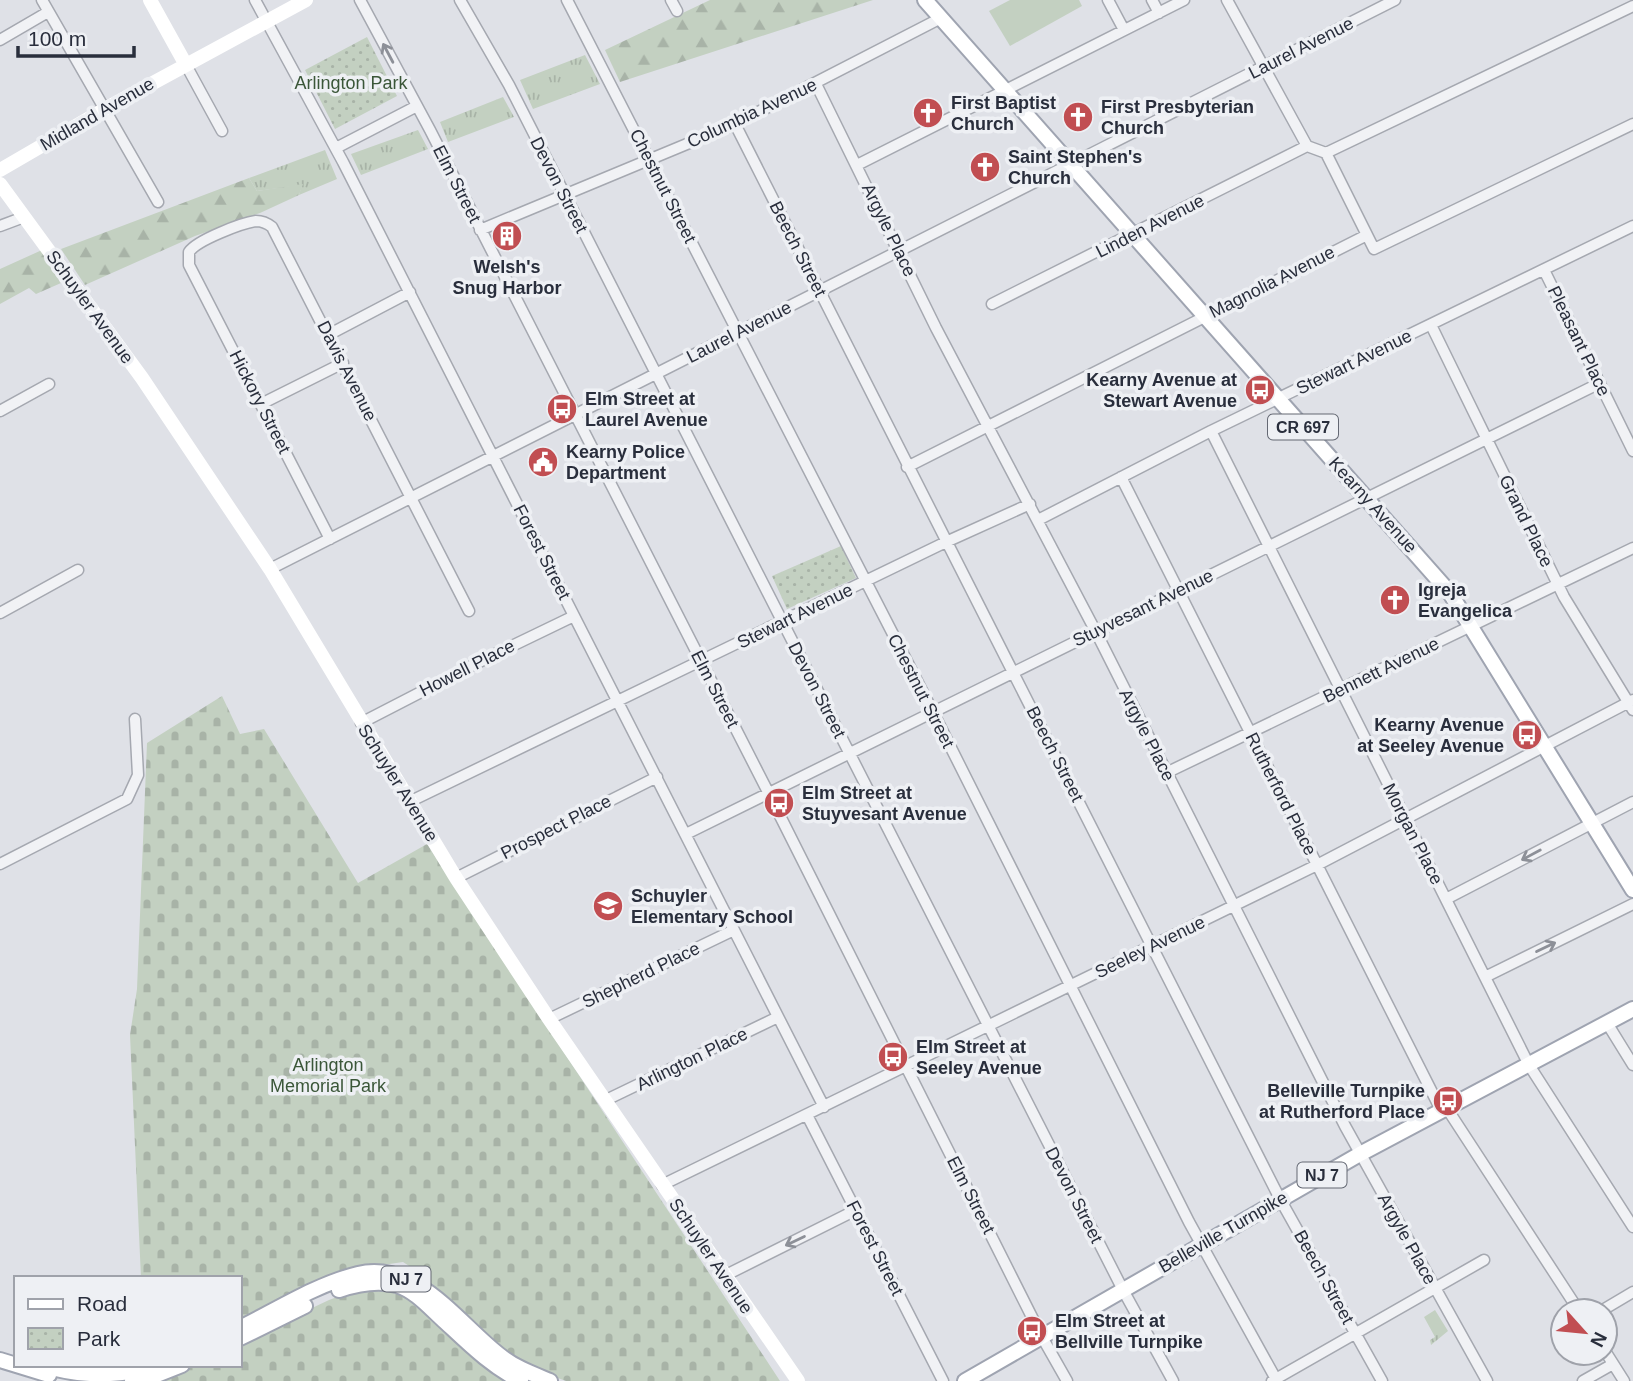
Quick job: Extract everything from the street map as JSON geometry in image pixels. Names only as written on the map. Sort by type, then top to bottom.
[{"type":"main road","points":[[150,0],[186,65]]},
{"type":"main road","name":"Midland Avenue","points":[[0,170],[105,109],[306,0]]},
{"type":"main road","name":"Kearny Avenue","points":[[925,0],[1436,575],[1450,593],[1633,890]]},
{"type":"main road","name":"Schuyler Avenue","points":[[0,184],[142,378],[270,569],[456,878],[549,1019],[798,1381]]},
{"type":"main road","name":"Belleville Turnpike","points":[[965,1381],[1360,1154],[1633,1009]]},
{"type":"main road","name":"NJ 7","points":[[242,1327],[328,1284],[360,1274],[394,1275],[423,1288],[517,1368],[550,1381]]},
{"type":"main road","name":"NJ 7","points":[[242,1337],[341,1289],[383,1283],[396,1285],[412,1293],[483,1357],[521,1381]]},
{"type":"main road","points":[[25,1367],[74,1381]]},
{"type":"main road","points":[[48,1367],[95,1378],[148,1367]]},
{"type":"main road","points":[[132,1381],[149,1378],[177,1367]]},
{"type":"street","points":[[42,0],[158,202]]},
{"type":"street","name":"Forest Street","points":[[255,0],[336,148],[824,1107]]},
{"type":"street","name":"Elm Street","points":[[360,0],[417,106],[1042,1337],[1067,1381]]},
{"type":"street","name":"Devon Street","points":[[460,0],[509,85],[1122,1290],[1173,1381]]},
{"type":"street","name":"Chestnut Street","points":[[566,0],[933,712],[1201,1244],[1275,1380]]},
{"type":"street","points":[[671,0],[677,12]]},
{"type":"street","points":[[1108,0],[1124,30]]},
{"type":"street","points":[[1152,0],[1159,13]]},
{"type":"street","points":[[857,165],[1184,0]]},
{"type":"street","points":[[1227,0],[1307,146],[1326,153],[1374,249],[1633,124]]},
{"type":"street","name":"Laurel Avenue","points":[[270,569],[1395,0]]},
{"type":"street","points":[[1326,153],[1633,6]]},
{"type":"street","points":[[0,40],[48,12]]},
{"type":"street","name":"Columbia Avenue","points":[[480,230],[735,124],[941,18]]},
{"type":"street","points":[[186,65],[222,131]]},
{"type":"street","name":"Argyle Place","points":[[816,84],[936,328],[989,424],[1096,632],[1360,1154],[1487,1381]]},
{"type":"street","points":[[336,148],[417,106]]},
{"type":"street","name":"Beech Street","points":[[735,124],[1280,1199],[1382,1381]]},
{"type":"street","name":"Linden Avenue","points":[[992,304],[1307,146]]},
{"type":"street","points":[[0,226],[24,217]]},
{"type":"street","name":"Davis Avenue","points":[[189,265],[189,252],[200,242],[254,221],[268,223],[272,227],[469,611]]},
{"type":"street","name":"Stewart Avenue","points":[[1038,520],[1211,431],[1633,226]]},
{"type":"street","name":"Magnolia Avenue","points":[[907,467],[1367,235]]},
{"type":"street","name":"Hickory Street","points":[[189,265],[330,539]]},
{"type":"street","name":"Pleasant Place","points":[[1544,270],[1633,451]]},
{"type":"street","points":[[328,334],[410,292]]},
{"type":"street","name":"Grand Place","points":[[1431,325],[1558,586],[1631,704]]},
{"type":"street","points":[[261,404],[343,363]]},
{"type":"street","name":"Stuyvesant Avenue","points":[[687,834],[1600,383]]},
{"type":"street","points":[[0,411],[49,384]]},
{"type":"street","name":"Morgan Place","points":[[1211,431],[1529,1065],[1633,1227]]},
{"type":"street","name":"Rutherford Place","points":[[1121,477],[1444,1109],[1570,1297]]},
{"type":"street","name":"Stewart Avenue","points":[[409,802],[1030,504]]},
{"type":"street","name":"Bennett Avenue","points":[[1166,773],[1633,548]]},
{"type":"street","points":[[0,613],[78,570]]},
{"type":"street","name":"Howell Place","points":[[361,723],[487,657],[574,616]]},
{"type":"street","name":"Seeley Avenue","points":[[662,1185],[1317,865],[1631,704]]},
{"type":"street","points":[[0,864],[127,799],[138,775],[135,719]]},
{"type":"street","name":"Prospect Place","points":[[456,878],[657,777]]},
{"type":"street","points":[[1446,899],[1633,802]]},
{"type":"street","points":[[1485,977],[1633,904]]},
{"type":"street","name":"Shepherd Place","points":[[549,1019],[734,930]]},
{"type":"street","name":"Arlington Place","points":[[606,1100],[778,1017]]},
{"type":"street","points":[[1607,1023],[1633,1065]]},
{"type":"street","name":"Forest Street","points":[[807,1115],[943,1381]]},
{"type":"street","points":[[724,1276],[856,1210]]},
{"type":"street","points":[[1275,1380],[1483,1260]]},
{"type":"street","points":[[1583,1381],[1608,1367]]},
{"type":"green space","points":[[710,0],[873,0],[620,82],[605,50]]},
{"type":"green space","points":[[1010,0],[1079,0],[1082,6],[1010,46],[989,11]]},
{"type":"green space","name":"Arlington Park","points":[[367,37],[397,96],[335,129],[305,70]]},
{"type":"green space","points":[[585,55],[600,84],[533,109],[520,80]]},
{"type":"green space","points":[[503,97],[514,117],[448,142],[440,122]]},
{"type":"green space","points":[[418,130],[428,149],[361,175],[351,154]]},
{"type":"green space","points":[[325,150],[337,179],[299,195],[302,185],[257,191],[249,178]]},
{"type":"green space","points":[[249,178],[257,191],[303,184],[299,195],[260,213],[195,236],[85,285],[61,249]]},
{"type":"green space","points":[[42,250],[61,283],[36,294],[29,288],[0,304],[0,269]]},
{"type":"green space","points":[[841,546],[856,578],[787,609],[772,576]]},
{"type":"green space","name":"Arlington Memorial Park","points":[[222,696],[240,734],[264,729],[358,883],[427,844],[780,1381],[566,1381],[522,1365],[505,1354],[420,1273],[403,1262],[362,1268],[242,1320],[242,1276],[141,1276],[130,1035],[137,989],[147,743]]},
{"type":"green space","points":[[391,1289],[410,1296],[513,1381],[166,1381],[165,1378],[188,1367],[242,1367],[242,1341],[356,1290]]},
{"type":"green space","points":[[1435,1310],[1448,1331],[1431,1345],[1430,1340],[1435,1337],[1424,1317]]},
{"type":"place","name":"First Baptist Church","points":[[928,113]]},
{"type":"place","name":"First Presbyterian Church","points":[[1078,117]]},
{"type":"place","name":"Saint Stephen's Church","points":[[985,167]]},
{"type":"place","name":"Welsh's Snug Harbor","points":[[507,236]]},
{"type":"place","name":"Kearny Avenue at Stewart Avenue","points":[[1260,390]]},
{"type":"place","name":"Elm Street at Laurel Avenue","points":[[562,409]]},
{"type":"place","name":"Kearny Police Department","points":[[543,462]]},
{"type":"place","name":"Igreja Evangelica","points":[[1395,600]]},
{"type":"place","name":"Kearny Avenue at Seeley Avenue","points":[[1527,735]]},
{"type":"place","name":"Elm Street at Stuyvesant Avenue","points":[[779,803]]},
{"type":"place","name":"Schuyler Elementary School","points":[[608,906]]},
{"type":"place","name":"Elm Street at Seeley Avenue","points":[[893,1057]]},
{"type":"place","name":"Belleville Turnpike at Rutherford Place","points":[[1448,1101]]},
{"type":"place","name":"Elm Street at Bellville Turnpike","points":[[1032,1331]]}]
